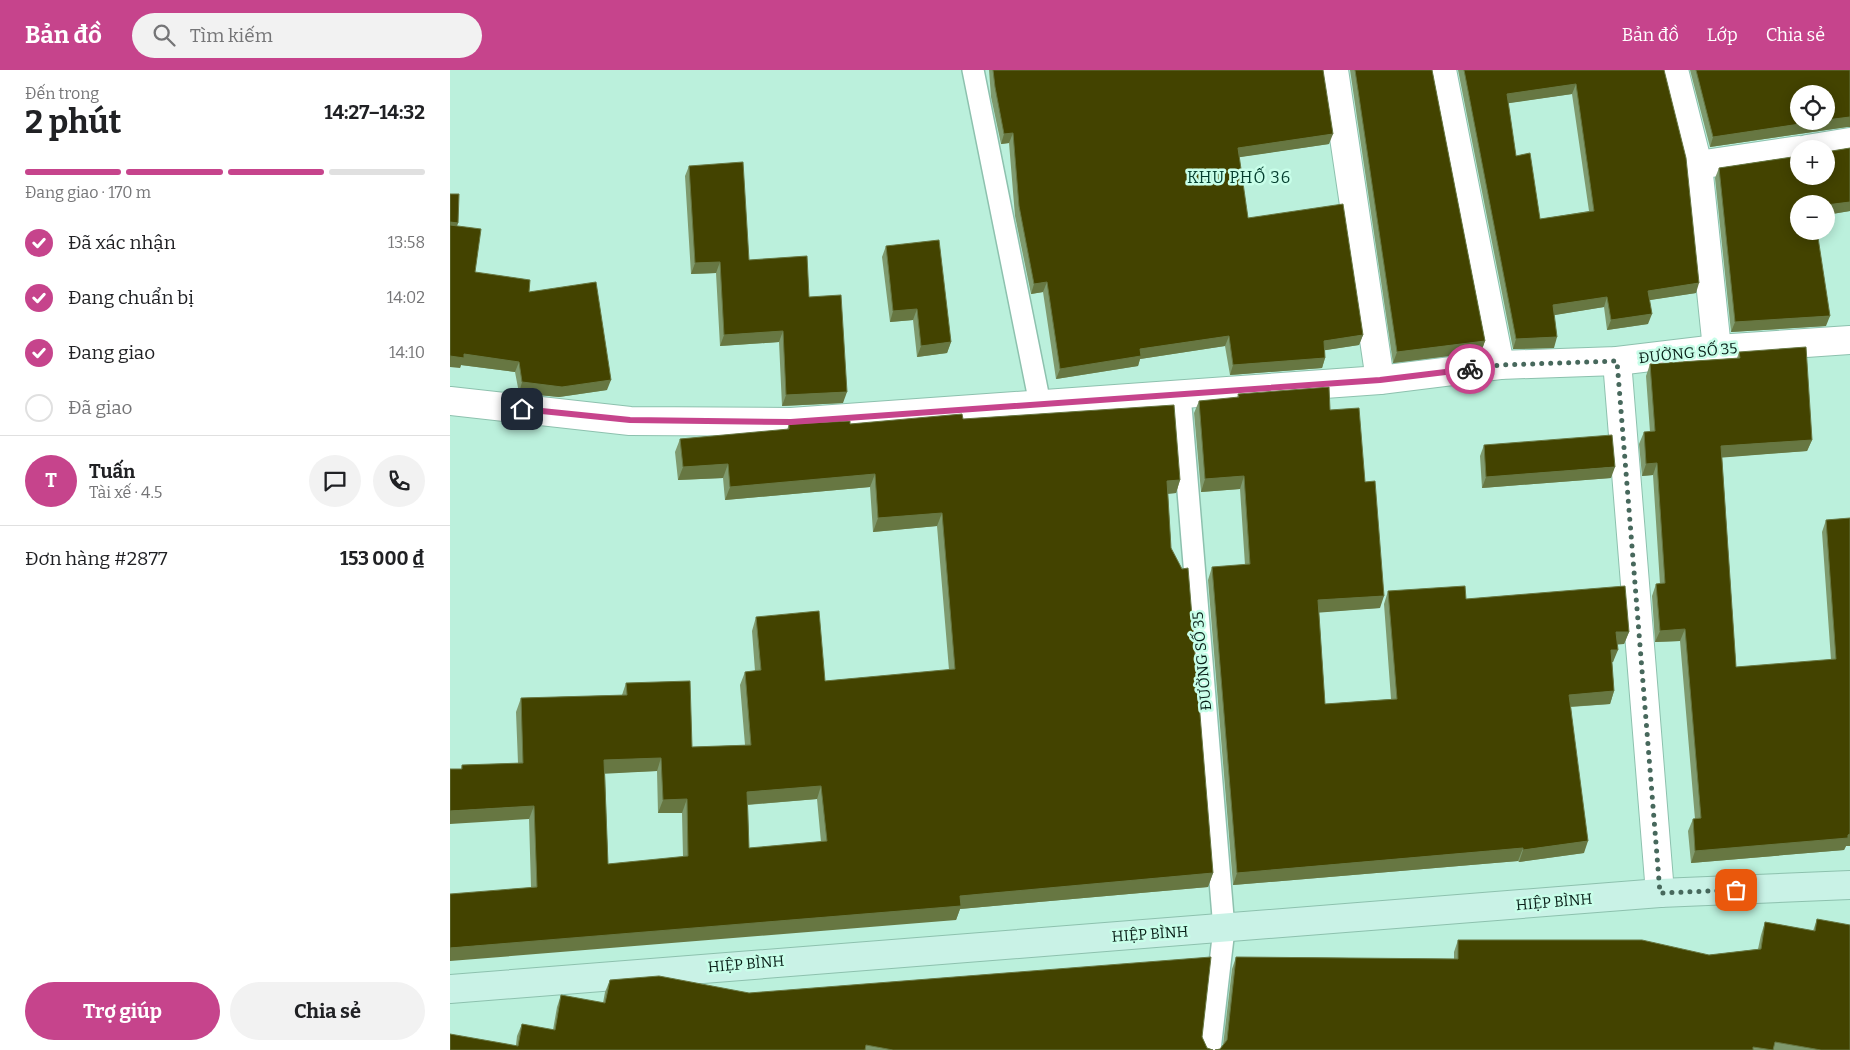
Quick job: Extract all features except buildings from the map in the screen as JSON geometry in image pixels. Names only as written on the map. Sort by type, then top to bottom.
[{"type":"main road","name":"HIỆP BÌNH","points":[[450,988],[891,952],[1224,929],[1660,893],[1850,885]]},
{"type":"street","points":[[1334,70],[1380,380]]},
{"type":"street","points":[[1442,70],[1500,365]]},
{"type":"street","points":[[1674,70],[1698,165],[1717,350]]},
{"type":"street","points":[[1835,144],[1850,142]]},
{"type":"street","points":[[1698,165],[1790,151]]},
{"type":"street","name":"ĐƯỜNG SỐ 35","points":[[450,401],[630,420],[791,422],[1380,380],[1500,365],[1617,361],[1717,350],[1850,340]]},
{"type":"street","points":[[1617,361],[1660,893]]},
{"type":"lane","points":[[973,70],[1040,404]]},
{"type":"lane","name":"ĐƯỜNG SỐ 35","points":[[1180,394],[1224,929],[1210,1050]]},
{"type":"way so far","points":[[1470,369],[1500,365],[1617,361],[1660,893],[1736,890]]},
{"type":"district","name":"KHU PHỐ 36","points":[[1239,177]]},
{"type":"route","points":[[522,409],[630,420],[791,422],[1380,380],[1470,369]]}]
